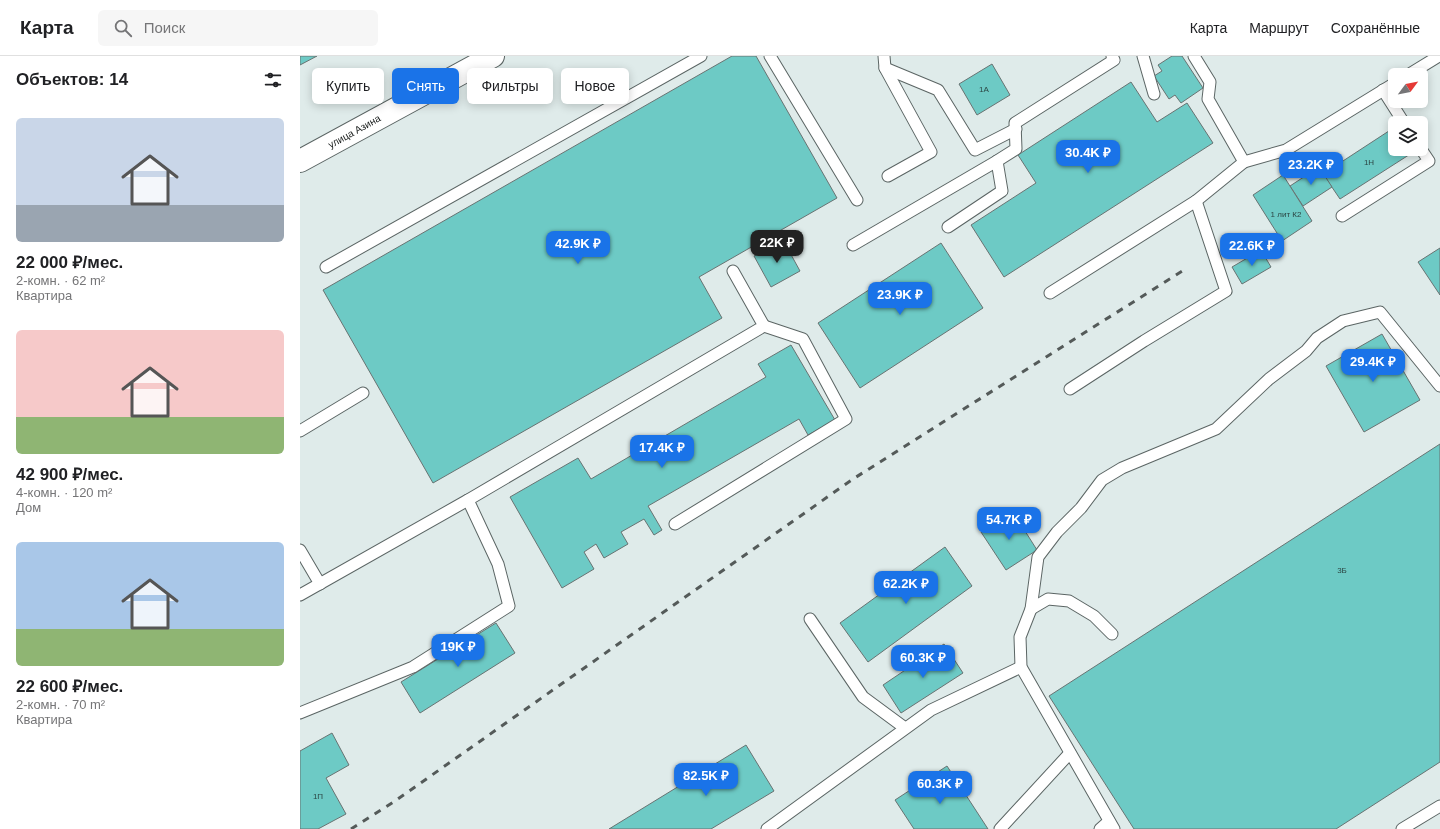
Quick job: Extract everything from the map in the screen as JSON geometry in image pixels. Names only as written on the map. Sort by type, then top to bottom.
[{"type":"main road","name":"улица Азина","points":[[300,161],[493,56]]},
{"type":"lane","points":[[326,267],[701,56]]},
{"type":"lane","points":[[770,56],[857,200]]},
{"type":"lane","points":[[884,56],[885,68],[931,152],[888,176]]},
{"type":"lane","points":[[853,245],[1016,149],[1015,123],[1114,60],[1112,56]]},
{"type":"lane","points":[[1143,56],[1154,94]]},
{"type":"lane","points":[[1194,56],[1210,82],[1208,99],[1244,162]]},
{"type":"lane","points":[[1419,68],[1439,56]]},
{"type":"lane","points":[[885,68],[938,90],[975,150],[1016,129]]},
{"type":"lane","points":[[1050,293],[1196,201],[1244,162],[1286,150],[1388,87]]},
{"type":"lane","points":[[1383,90],[1400,116]]},
{"type":"lane","points":[[1342,216],[1428,161],[1425,156]]},
{"type":"lane","points":[[948,226],[1002,191],[997,161]]},
{"type":"lane","points":[[1070,389],[1144,341],[1226,292],[1196,201]]},
{"type":"lane","points":[[675,524],[846,419],[803,339],[764,326],[733,271]]},
{"type":"lane","points":[[1100,829],[1112,825],[1021,667],[1020,637],[1031,609],[1038,557],[1057,532],[1081,508],[1102,480],[1122,468],[1216,429],[1269,380],[1306,351],[1316,338],[1343,320],[1380,312],[1440,386]]},
{"type":"lane","points":[[300,595],[468,500],[764,326]]},
{"type":"lane","points":[[300,431],[363,393]]},
{"type":"lane","points":[[300,713],[414,667],[509,606],[498,564],[468,500]]},
{"type":"lane","points":[[300,550],[320,584]]},
{"type":"lane","points":[[1031,609],[1048,599],[1070,601],[1094,616],[1112,634]]},
{"type":"lane","points":[[810,619],[863,697],[905,728]]},
{"type":"lane","points":[[767,829],[931,710],[1021,667]]},
{"type":"lane","points":[[1000,829],[1070,753]]},
{"type":"lane","points":[[1402,829],[1440,806]]},
{"type":"building","points":[[300,56],[317,56],[300,65]]},
{"type":"building","points":[[732,56],[756,56],[837,198],[699,277],[722,318],[433,483],[323,290]]},
{"type":"building","points":[[1172,56],[1182,56],[1203,88],[1181,103],[1175,95],[1169,99],[1154,76],[1162,71],[1158,65]]},
{"type":"building","points":[[992,64],[1010,95],[977,115],[959,84]]},
{"type":"building","points":[[1131,82],[1157,122],[1187,103],[1213,143],[1004,277],[971,225],[1036,183],[1018,155]]},
{"type":"building","points":[[1388,132],[1388,156],[1407,156],[1340,199],[1323,174]]},
{"type":"building","points":[[1319,167],[1332,187],[1303,206],[1290,186]]},
{"type":"building","points":[[1283,175],[1312,221],[1282,241],[1253,195]]},
{"type":"building","points":[[783,240],[800,271],[771,287],[754,256]]},
{"type":"building","points":[[941,243],[983,308],[860,388],[818,323]]},
{"type":"building","points":[[1440,248],[1440,295],[1418,262]]},
{"type":"building","points":[[1261,250],[1271,267],[1242,284],[1232,267]]},
{"type":"building","points":[[1382,334],[1420,400],[1364,432],[1326,366]]},
{"type":"building","points":[[791,345],[835,420],[808,435],[799,419],[648,506],[662,530],[654,535],[644,519],[621,532],[628,544],[604,558],[596,544],[584,552],[594,569],[562,588],[510,497],[578,458],[591,479],[766,377],[758,364]]},
{"type":"building","points":[[1440,444],[1440,762],[1336,829],[1134,829],[1049,696]]},
{"type":"building","points":[[1013,512],[1037,550],[1006,570],[981,532]]},
{"type":"building","points":[[945,547],[972,586],[868,662],[840,623]]},
{"type":"building","points":[[496,623],[515,653],[420,713],[401,682]]},
{"type":"building","points":[[944,644],[963,673],[901,713],[883,685]]},
{"type":"building","points":[[332,733],[349,765],[326,778],[346,814],[318,829],[300,829],[300,751]]},
{"type":"building","points":[[746,745],[774,791],[711,829],[609,829]]},
{"type":"building","points":[[947,766],[988,829],[914,829],[895,800]]},
{"type":"railway","points":[[351,829],[395,801],[853,479],[1187,268]]}]
